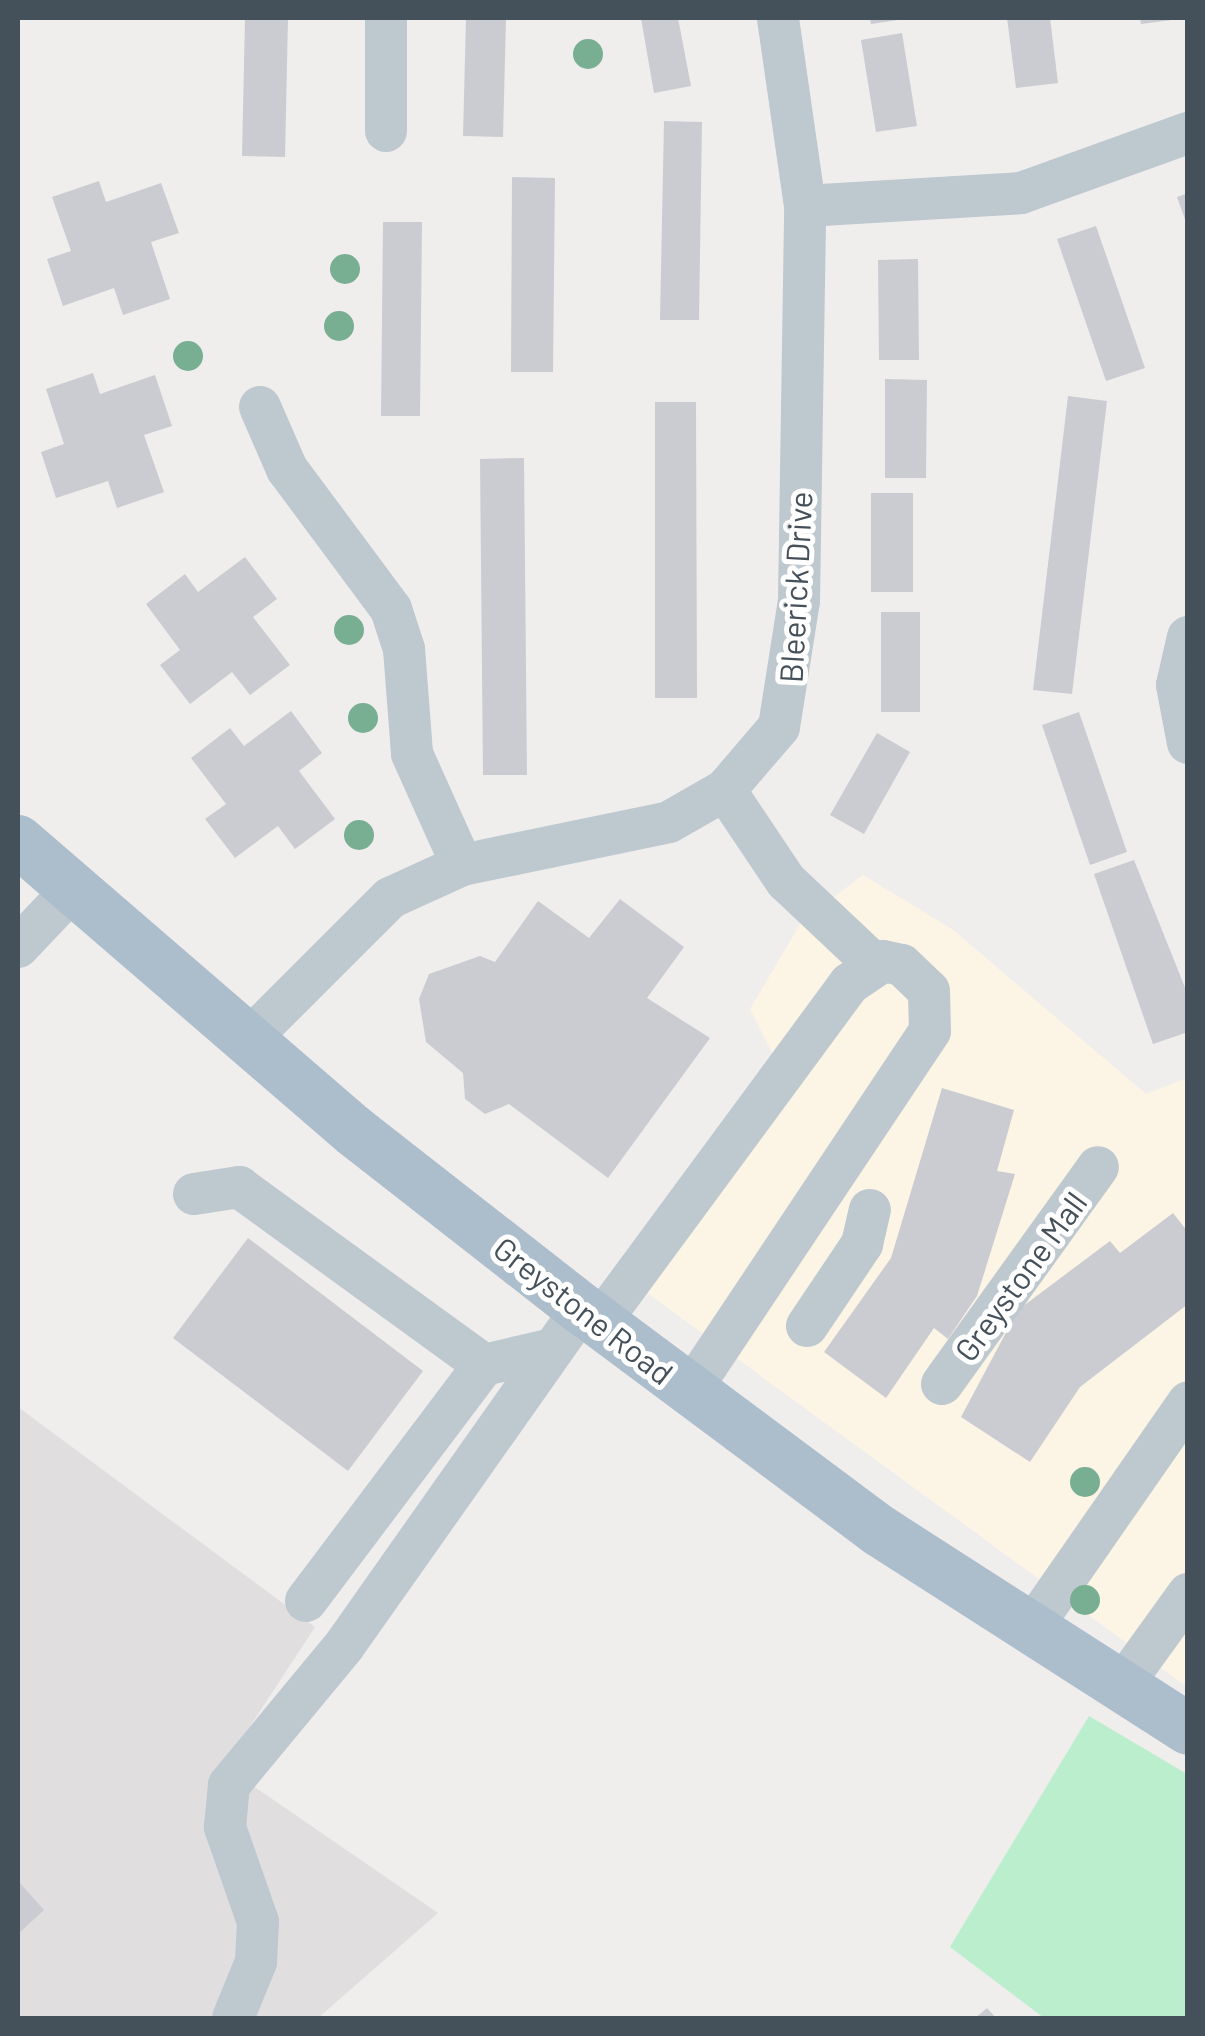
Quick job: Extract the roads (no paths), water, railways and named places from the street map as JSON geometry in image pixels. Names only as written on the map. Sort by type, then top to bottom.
[{"type":"main road","name":"Greystone Road","points":[[18,840],[578,1327],[690,1391],[1030,1630],[1188,1729]]},
{"type":"street","points":[[386,18],[386,131]]},
{"type":"street","name":"Bleerick Drive","points":[[248,1040],[369,913],[462,865],[669,822],[725,790],[770,743],[796,667],[805,206],[778,18]]},
{"type":"street","points":[[805,206],[1021,193],[1188,133]]},
{"type":"street","points":[[260,407],[287,469],[391,609],[404,650],[412,754],[462,865]]},
{"type":"street","points":[[1188,636],[1176,685],[1188,743]]},
{"type":"street","points":[[725,790],[786,881],[874,964]]},
{"type":"street","points":[[18,948],[73,889]]},
{"type":"street","points":[[234,2018],[256,1962],[258,1922],[224,1827],[229,1785],[344,1646],[578,1327],[838,997],[874,964],[892,961],[916,976],[935,1006],[930,1032],[690,1391]]},
{"type":"street","name":"Greystone Mall","points":[[942,1384],[1098,1167]]},
{"type":"street","points":[[194,1194],[240,1187],[484,1365]]},
{"type":"street","points":[[807,1326],[842,1271],[870,1210]]},
{"type":"street","points":[[792,1238],[842,1271]]},
{"type":"street","points":[[306,1600],[484,1365],[578,1327]]},
{"type":"street","points":[[1030,1630],[1188,1403]]},
{"type":"street","points":[[1121,1687],[1188,1594]]}]
